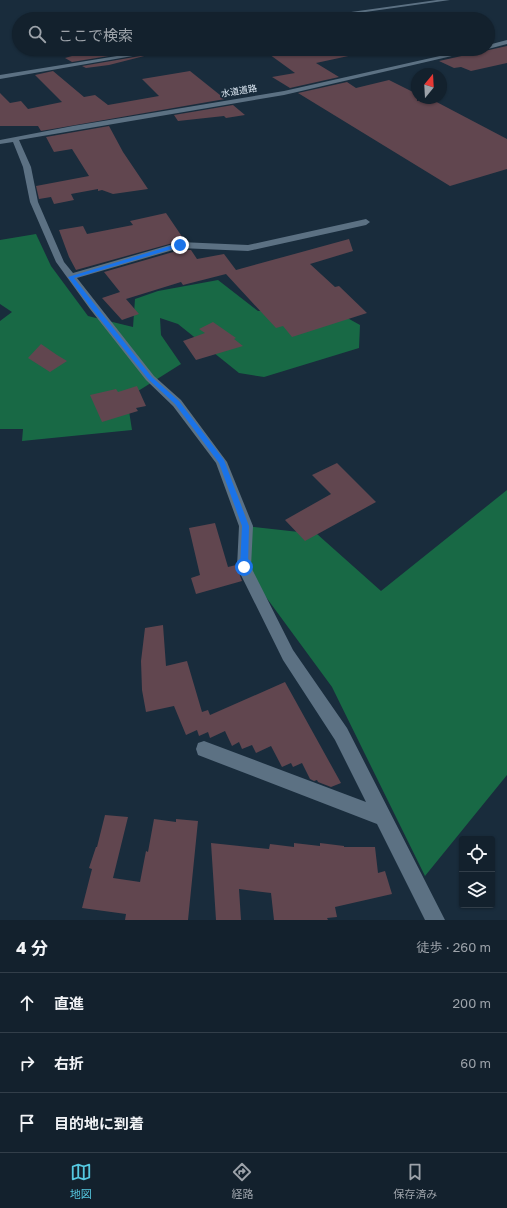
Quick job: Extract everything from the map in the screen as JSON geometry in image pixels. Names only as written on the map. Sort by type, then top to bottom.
[{"type":"street","points":[[357,12],[448,0]]},
{"type":"street","points":[[495,45],[507,42]]},
{"type":"street","points":[[0,77],[128,56]]},
{"type":"street","name":"水道道路","points":[[0,142],[284,93],[448,56]]},
{"type":"street","points":[[15,139],[27,167],[34,202],[60,262],[93,307],[150,378],[177,403],[222,462],[246,526],[244,567],[288,655],[341,734],[435,920]]},
{"type":"street","points":[[71,277],[180,245],[248,248],[366,222]]},
{"type":"street","points":[[204,749],[382,817]]},
{"type":"green space","points":[[36,234],[51,266],[88,316],[133,327],[135,299],[158,291],[218,280],[258,311],[333,310],[360,325],[359,348],[264,377],[239,373],[178,324],[160,318],[161,335],[181,364],[127,398],[132,430],[22,441],[23,429],[0,429],[0,321],[12,312],[0,304],[0,240]]},
{"type":"green space","points":[[507,490],[507,775],[425,876],[332,687],[244,567],[246,526],[317,534],[381,591]]},
{"type":"building","points":[[507,46],[507,63],[471,71],[461,67],[454,68],[439,61],[462,56],[495,56],[495,49]]},
{"type":"building","points":[[72,56],[108,56],[72,62],[65,58]]},
{"type":"building","points":[[144,56],[109,65],[86,68],[82,66]]},
{"type":"building","points":[[272,56],[348,56],[316,63],[339,77],[290,88],[272,77],[295,73]]},
{"type":"building","points":[[53,71],[84,97],[95,95],[108,105],[159,96],[142,79],[190,71],[225,99],[41,131],[38,126],[0,126],[0,93],[10,103],[21,101],[28,109],[62,102],[35,75]]},
{"type":"building","points":[[389,80],[411,91],[411,104],[440,104],[507,139],[507,169],[450,186],[298,93],[347,82],[356,88]]},
{"type":"building","points":[[233,105],[245,115],[226,118],[224,116],[178,121],[174,115]]},
{"type":"building","points":[[109,126],[123,152],[148,189],[113,194],[102,190],[98,191],[98,189],[71,194],[74,200],[54,204],[51,197],[39,199],[36,186],[89,176],[72,149],[54,152],[46,137]]},
{"type":"building","points":[[166,213],[185,241],[180,241],[76,270],[69,257],[59,230],[83,226],[87,234],[133,225],[130,221]]},
{"type":"building","points":[[349,239],[353,251],[310,264],[335,287],[339,286],[367,313],[292,337],[283,326],[276,328],[226,274],[183,285],[181,282],[126,299],[139,314],[122,320],[102,298],[120,292],[104,272],[180,250],[191,250],[197,259],[224,254],[236,270]]},
{"type":"building","points":[[213,322],[236,338],[234,339],[243,346],[196,360],[183,341],[205,333],[199,329]]},
{"type":"building","points":[[41,344],[67,361],[50,372],[28,358]]},
{"type":"building","points":[[137,386],[146,406],[136,408],[138,411],[102,422],[90,395],[116,389],[118,392]]},
{"type":"building","points":[[337,463],[376,502],[305,541],[285,520],[331,494],[312,475]]},
{"type":"building","points":[[215,523],[228,567],[236,565],[242,581],[196,594],[191,578],[200,575],[189,528]]},
{"type":"building","points":[[163,625],[166,666],[187,661],[202,712],[208,710],[210,715],[285,682],[341,783],[331,787],[318,782],[317,780],[314,781],[310,779],[302,763],[293,767],[291,763],[282,767],[271,746],[256,753],[252,745],[242,749],[239,742],[232,746],[225,731],[210,738],[208,732],[199,736],[197,730],[186,735],[174,706],[146,712],[142,690],[141,661],[145,628]]},
{"type":"building","points":[[105,815],[128,817],[113,878],[140,882],[146,851],[148,852],[154,819],[176,822],[176,819],[198,821],[188,920],[125,920],[126,914],[82,908],[92,869],[89,868],[97,847]]},
{"type":"building","points":[[211,843],[269,849],[270,844],[294,847],[294,843],[320,846],[320,843],[344,847],[375,847],[378,873],[385,871],[392,894],[335,907],[337,917],[327,918],[328,920],[274,920],[271,893],[239,889],[241,920],[216,920]]},
{"type":"route","points":[[180,245],[71,277],[150,378],[177,403],[222,462],[246,526],[244,567]]}]
